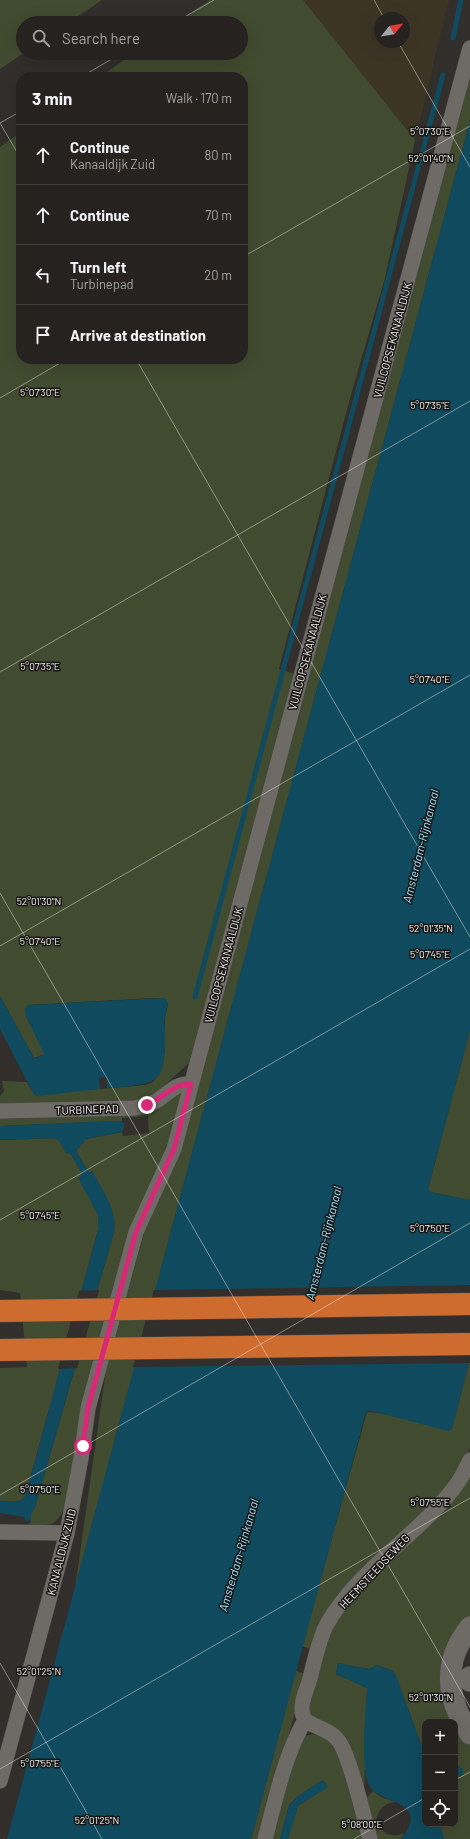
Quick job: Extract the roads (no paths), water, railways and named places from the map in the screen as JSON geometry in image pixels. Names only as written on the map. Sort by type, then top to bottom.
[{"type":"highway","points":[[0,1311],[470,1304]]},
{"type":"highway","points":[[0,1350],[470,1344]]},
{"type":"main road","points":[[470,1627],[463,1636],[454,1654],[450,1684],[456,1711],[470,1734]]},
{"type":"street","name":"VUILCOPSEKANAALDIJK","points":[[131,1251],[141,1219],[174,1149],[470,48]]},
{"type":"street","name":"TURBINEPAD","points":[[0,1111],[134,1108],[147,1105],[158,1100],[171,1089],[183,1083],[191,1084]]},
{"type":"street","name":"KANAALDIJK ZUID","points":[[0,1781],[67,1534],[81,1458],[88,1408],[131,1251]]},
{"type":"street","name":"HEEMSTEEDSEWEG","points":[[304,1720],[301,1710],[317,1652],[327,1625],[347,1597],[390,1552],[435,1510],[458,1483],[470,1460]]},
{"type":"street","points":[[0,1532],[67,1534]]},
{"type":"street","points":[[265,1839],[286,1758],[292,1742],[304,1720],[330,1733],[341,1743],[347,1757],[370,1839]]},
{"type":"water","name":"Amsterdam-Rijnkanaal","points":[[470,121],[470,1030],[428,1189],[430,1192],[470,1200],[470,1358],[452,1429],[449,1431],[371,1411],[366,1412],[251,1839],[7,1839]]},
{"type":"water","points":[[0,996],[34,1058],[44,1054],[26,1016],[25,1010],[28,1005],[163,998],[167,1000],[168,1005],[165,1016],[164,1062],[161,1072],[156,1078],[148,1083],[138,1085],[107,1088],[107,1077],[99,1077],[100,1089],[36,1096],[0,1029]]},
{"type":"water","points":[[122,1121],[124,1123],[124,1129],[122,1132],[86,1139],[76,1151],[89,1173],[92,1171],[108,1200],[114,1216],[114,1232],[35,1507],[30,1517],[31,1520],[26,1522],[24,1517],[0,1513],[0,1501],[20,1501],[25,1497],[98,1230],[98,1215],[78,1178],[83,1175],[71,1154],[66,1153],[59,1141],[55,1138],[0,1140],[0,1126]]},
{"type":"water","points":[[338,1663],[369,1669],[377,1665],[393,1671],[422,1747],[422,1827],[441,1827],[444,1839],[401,1839],[410,1824],[411,1816],[408,1810],[373,1791],[366,1777],[364,1738],[367,1688],[336,1674]]},
{"type":"water","points":[[458,1766],[459,1768],[463,1769],[463,1774],[458,1777]]},
{"type":"water","points":[[323,1780],[328,1787],[298,1806],[288,1839],[280,1839],[289,1806],[298,1796]]},
{"type":"waterway","points":[[453,38],[461,0]]},
{"type":"waterway","points":[[195,997],[443,75]]}]
